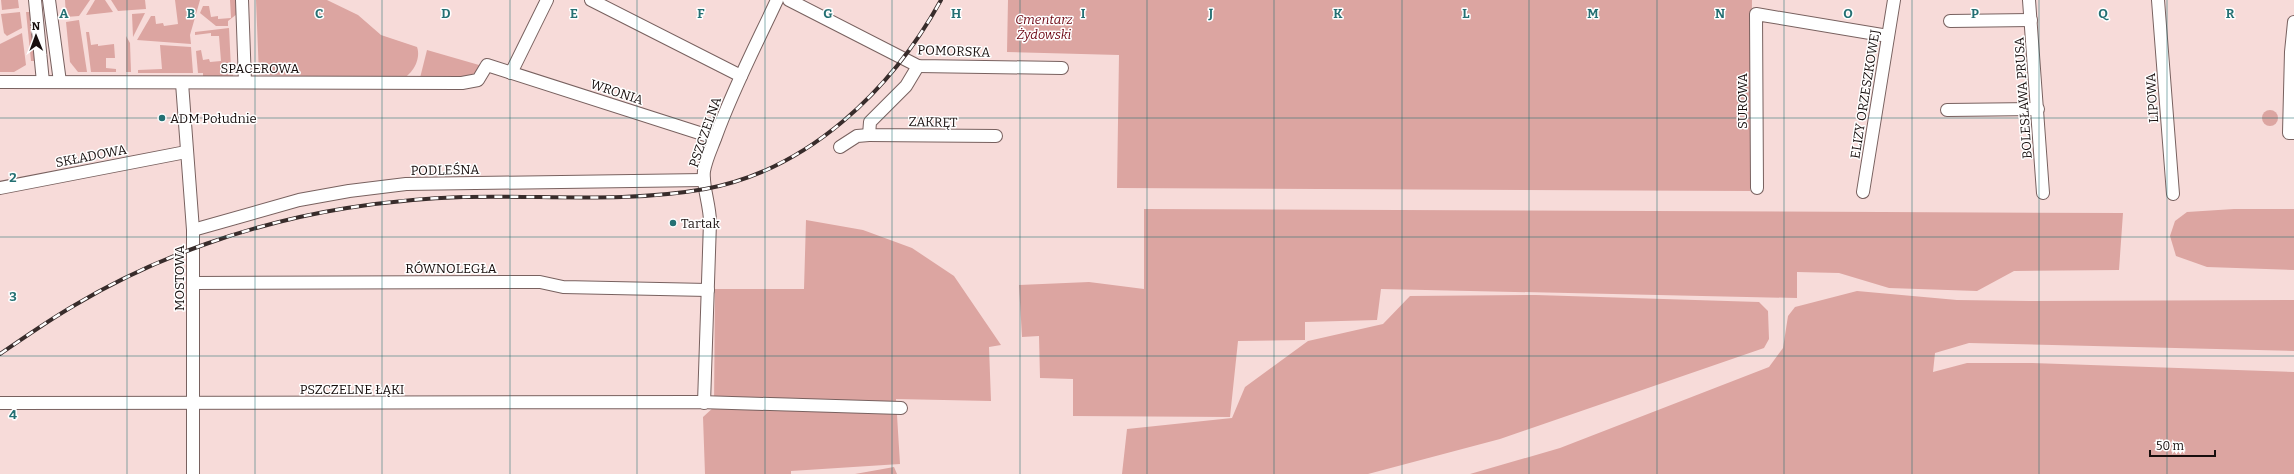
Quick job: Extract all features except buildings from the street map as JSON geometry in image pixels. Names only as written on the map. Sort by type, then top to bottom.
[{"type":"street","points":[[35,0],[43,82]]},
{"type":"street","points":[[49,0],[60,82]]},
{"type":"street","points":[[242,0],[245,82]]},
{"type":"street","points":[[511,73],[547,0]]},
{"type":"street","points":[[591,0],[741,76]]},
{"type":"street","name":"PSZCZELNA","points":[[704,403],[710,210],[704,180],[705,170],[715,138],[741,76],[777,0]]},
{"type":"street","name":"POMORSKA","points":[[789,0],[918,66],[1062,68]]},
{"type":"street","name":"ELIZY ORZESZKOWEJ","points":[[1863,192],[1894,0]]},
{"type":"street","name":"BOLESŁAWA PRUSA","points":[[2029,0],[2043,193]]},
{"type":"street","name":"LIPOWA","points":[[2158,0],[2173,194]]},
{"type":"street","name":"SUROWA","points":[[1756,188],[1756,14],[1888,36]]},
{"type":"street","points":[[1950,21],[2031,20]]},
{"type":"street","points":[[2294,22],[2291,52],[2289,133],[2294,133]]},
{"type":"street","name":"SPACEROWA","points":[[0,82],[472,82],[478,80],[487,65],[511,73]]},
{"type":"street","points":[[869,135],[870,122],[906,86],[918,66]]},
{"type":"street","name":"WRONIA","points":[[511,73],[715,138]]},
{"type":"street","name":"MOSTOWA","points":[[182,83],[193,230],[193,474]]},
{"type":"street","points":[[1946,110],[2038,109]]},
{"type":"street","name":"ZAKRĘT","points":[[840,147],[857,136],[869,135],[996,136]]},
{"type":"street","name":"SKŁADOWA","points":[[0,188],[186,152]]},
{"type":"street","name":"PODLEŚNA","points":[[193,230],[300,200],[349,191],[406,184],[704,180]]},
{"type":"street","name":"RÓWNOLEGŁA","points":[[193,283],[540,282],[563,287],[708,290]]},
{"type":"street","name":"PSZCZELNE ŁĄKI","points":[[0,403],[704,403],[901,408]]},
{"type":"green space","points":[[1,0],[18,0],[19,8],[2,10]]},
{"type":"green space","points":[[65,0],[90,0],[79,16],[66,17]]},
{"type":"green space","points":[[95,0],[105,0],[113,12],[86,15]]},
{"type":"green space","points":[[111,0],[145,0],[146,9],[118,11]]},
{"type":"green space","points":[[175,0],[200,0],[190,35],[191,44],[137,40],[151,16],[155,16],[156,24],[163,23],[164,26],[178,24]]},
{"type":"green space","points":[[230,0],[236,0],[237,14],[228,21],[228,26],[216,26],[200,13],[203,6],[209,6],[211,17],[218,16],[218,19],[231,18]]},
{"type":"green space","points":[[256,0],[327,0],[358,15],[381,35],[417,47],[418,56],[416,64],[411,72],[404,78],[259,75]]},
{"type":"green space","name":"Cmentarz Żydowski","points":[[1008,0],[1752,0],[1750,191],[1117,188],[1119,55],[1007,52]]},
{"type":"green space","points":[[20,12],[22,28],[7,36],[4,33],[1,14]]},
{"type":"green space","points":[[26,12],[31,12],[35,61],[31,61]]},
{"type":"green space","points":[[145,13],[133,37],[132,14]]},
{"type":"green space","points":[[79,20],[87,72],[78,72],[70,62],[66,22]]},
{"type":"green space","points":[[229,28],[231,69],[239,69],[239,74],[233,74],[233,77],[203,78],[203,73],[198,73],[196,51],[201,50],[203,60],[209,59],[210,62],[221,61],[219,36],[211,36],[211,33],[195,35],[195,32]]},
{"type":"green space","points":[[86,32],[89,32],[91,45],[98,44],[98,46],[114,44],[115,58],[106,58],[106,68],[116,69],[116,72],[91,72]]},
{"type":"green space","points":[[22,33],[26,65],[14,72],[0,72],[0,44]]},
{"type":"green space","points":[[126,36],[130,43],[131,72],[126,72]]},
{"type":"green space","points":[[160,45],[191,47],[193,73],[138,73],[138,70],[162,69]]},
{"type":"green space","points":[[427,50],[486,67],[472,79],[420,78]]},
{"type":"green space","points":[[2270,110],[2277,115],[2278,118],[2273,125],[2270,126],[2263,121],[2262,118],[2267,111]]},
{"type":"green space","points":[[1144,209],[2123,213],[2119,270],[2014,271],[1977,291],[1889,288],[1839,273],[1797,272],[1797,298],[1381,289],[1377,320],[1305,322],[1305,340],[1238,341],[1230,417],[1073,416],[1073,379],[1040,378],[1039,336],[1022,337],[1019,285],[1089,282],[1144,289]]},
{"type":"green space","points":[[2234,209],[2294,209],[2294,270],[2207,267],[2176,256],[2170,236],[2175,221],[2187,212]]},
{"type":"green space","points":[[806,220],[863,230],[912,248],[954,276],[1001,345],[989,347],[991,401],[896,399],[900,464],[791,471],[791,474],[705,474],[703,417],[714,407],[715,289],[804,289]]},
{"type":"green space","points":[[1857,291],[1957,300],[2294,300],[2294,351],[1969,343],[1935,353],[1933,372],[1967,363],[2031,363],[2294,372],[2294,474],[1470,474],[1560,448],[1769,367],[1783,348],[1788,316],[1795,307]]},
{"type":"green space","points":[[1536,295],[1759,302],[1768,311],[1769,339],[1764,348],[1500,439],[1368,474],[1122,474],[1127,429],[1232,418],[1245,387],[1308,341],[1383,324],[1410,296]]},
{"type":"green space","points":[[894,467],[897,474],[855,474]]},
{"type":"railway","points":[[0,354],[65,311],[106,287],[139,271],[172,257],[241,232],[312,214],[376,204],[434,198],[584,198],[645,196],[705,189],[743,179],[779,164],[812,144],[844,121],[872,94],[898,64],[921,33],[941,0]]},
{"type":"place","name":"ADM Południe","points":[[162,118]]},
{"type":"place","name":"Tartak","points":[[673,223]]}]
